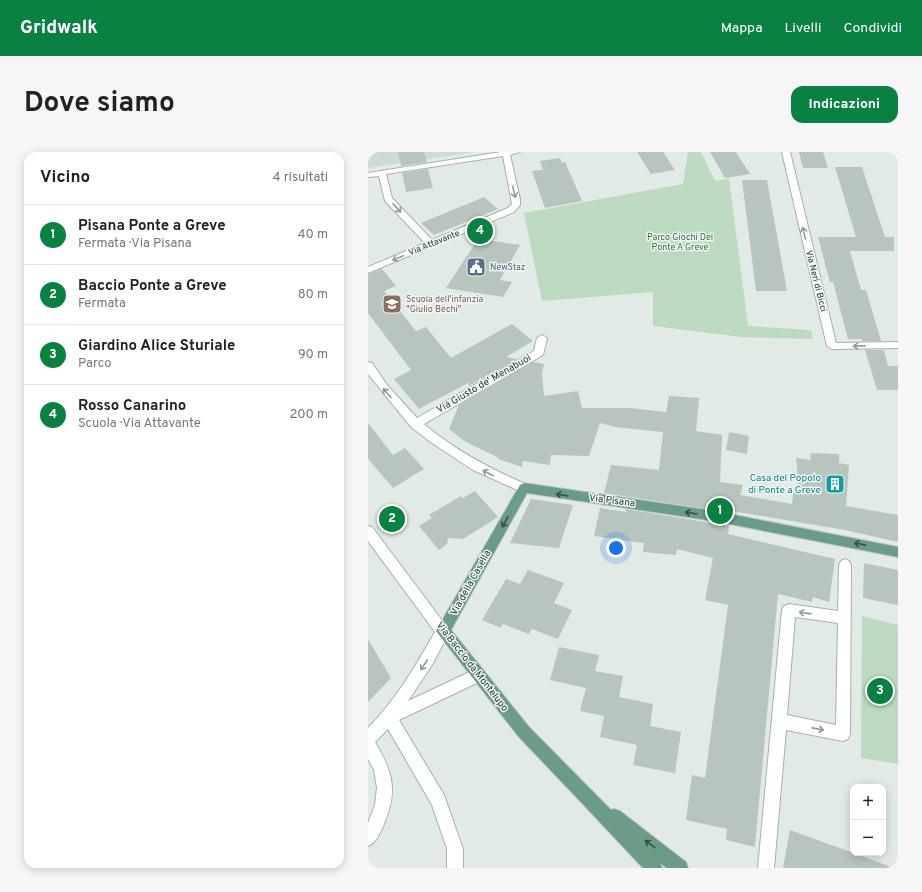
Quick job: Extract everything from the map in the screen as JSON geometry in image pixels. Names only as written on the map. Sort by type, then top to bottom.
[{"type":"main road","name":"Via Pisana","points":[[524,488],[560,495],[654,506],[719,517],[898,552]]},
{"type":"main road","name":"Via della Casella","points":[[443,631],[524,488]]},
{"type":"main road","name":"Via Baccio da Montelupo","points":[[443,631],[524,732],[586,795],[654,868]]},
{"type":"main road","name":"Via Baccio da Montelupo","points":[[586,795],[680,868]]},
{"type":"street","points":[[368,175],[516,152]]},
{"type":"street","name":"Via Neri di Bicci","points":[[786,152],[832,346],[898,345]]},
{"type":"street","name":"Via Attavante","points":[[368,270],[511,210],[516,205],[506,153]]},
{"type":"street","points":[[382,173],[388,199],[431,244]]},
{"type":"street","name":"Via Giusto de' Menabuoi","points":[[415,424],[539,353],[542,338]]},
{"type":"street","name":"Via Pisana","points":[[368,366],[385,390],[415,424],[439,443],[476,467],[501,480],[524,488]]},
{"type":"street","name":"Via Baccio da Montelupo","points":[[368,531],[443,631]]},
{"type":"street","points":[[779,721],[843,734],[843,618],[845,565]]},
{"type":"street","points":[[766,868],[789,610],[843,618]]},
{"type":"street","name":"Via della Casella","points":[[368,738],[389,718],[427,660],[443,631]]},
{"type":"street","name":"Via della Casella","points":[[389,718],[478,675]]},
{"type":"street","points":[[389,718],[438,801],[455,849],[455,868]]},
{"type":"street","points":[[368,745],[381,768],[384,780],[385,796],[378,821],[368,838]]},
{"type":"shaded area","points":[[368,152],[475,152],[368,168]]},
{"type":"green space","name":"Parco Giochi Del Ponte A Greve","points":[[688,152],[701,152],[715,181],[729,179],[748,326],[811,330],[813,339],[741,337],[653,326],[653,292],[542,301],[524,213],[683,184]]},
{"type":"green space","points":[[862,616],[898,625],[898,764],[861,758]]},
{"type":"building","points":[[398,152],[424,152],[427,162],[401,166]]},
{"type":"building","points":[[637,152],[663,152],[675,170],[651,174]]},
{"type":"building","points":[[710,152],[736,152],[750,174],[725,178]]},
{"type":"building","points":[[799,152],[823,152],[828,168],[803,168]]},
{"type":"building","points":[[560,158],[562,163],[565,162],[582,201],[545,208],[532,171],[543,170],[540,161]]},
{"type":"building","points":[[835,167],[862,167],[885,237],[894,237],[894,251],[850,251],[861,290],[866,290],[881,341],[848,339],[833,282],[830,282],[818,237],[856,237]]},
{"type":"building","points":[[428,169],[433,188],[406,192],[402,173]]},
{"type":"building","points":[[742,180],[767,180],[787,291],[756,291]]},
{"type":"building","points":[[484,197],[498,209],[434,235],[421,223]]},
{"type":"building","name":"NewStaz","points":[[478,239],[520,245],[500,280],[512,282],[503,297],[446,288]]},
{"type":"building","points":[[382,269],[396,286],[384,291],[416,331],[426,327],[451,358],[512,324],[533,341],[506,357],[517,359],[467,387],[470,382],[419,409],[394,379],[411,370],[368,313],[368,274]]},
{"type":"building","points":[[865,350],[884,350],[888,366],[898,366],[898,390],[877,390]]},
{"type":"building","points":[[533,362],[544,364],[542,374],[544,396],[578,391],[582,408],[631,408],[666,412],[669,396],[699,398],[696,431],[722,435],[720,482],[743,485],[740,495],[792,504],[794,487],[799,488],[796,458],[810,460],[811,453],[839,454],[839,463],[849,465],[846,506],[898,515],[898,542],[845,530],[732,511],[732,513],[604,493],[611,465],[659,470],[663,432],[615,427],[600,423],[589,456],[551,455],[550,465],[523,461],[522,467],[498,459],[499,458],[466,442],[449,429],[459,405]]},
{"type":"building","points":[[368,423],[393,455],[405,448],[424,469],[393,488],[368,459]]},
{"type":"building","points":[[729,432],[749,436],[747,454],[726,450]]},
{"type":"building","points":[[475,491],[498,517],[463,539],[448,538],[447,544],[439,550],[419,526],[432,518],[429,515],[461,496],[463,498]]},
{"type":"building","points":[[531,499],[573,505],[559,548],[510,543]]},
{"type":"building","points":[[600,508],[626,512],[626,509],[729,526],[728,534],[835,559],[829,602],[813,597],[812,602],[778,594],[755,847],[726,840],[727,829],[686,820],[692,775],[705,778],[728,605],[705,600],[713,558],[677,549],[676,555],[643,552],[644,543],[594,536]]},
{"type":"building","points":[[864,563],[898,570],[898,605],[863,598]]},
{"type":"building","points":[[528,570],[564,583],[554,603],[572,610],[558,639],[532,629],[529,634],[503,624],[501,628],[482,620],[506,579],[520,584]]},
{"type":"building","points":[[368,639],[391,678],[368,702]]},
{"type":"building","points":[[559,647],[599,655],[595,671],[623,676],[619,697],[653,704],[650,726],[681,732],[675,773],[633,765],[637,745],[600,737],[604,716],[580,711],[586,688],[550,680]]},
{"type":"building","points":[[790,830],[850,852],[850,856],[862,856],[889,866],[889,868],[783,868]]},
{"type":"place","name":"Rosso Canarino","points":[[480,231]]},
{"type":"place","name":"NewStaz","points":[[476,267]]},
{"type":"place","name":"Scuola dell'infanzia \"Giulio Bechi\"","points":[[392,304]]},
{"type":"place","name":"Casa del Popolo di Ponte a Greve","points":[[835,484]]},
{"type":"place","name":"Pisana Ponte a Greve","points":[[720,511]]},
{"type":"place","name":"Baccio Ponte a Greve","points":[[392,519]]},
{"type":"place","name":"Giardino Alice Sturiale","points":[[880,691]]}]
